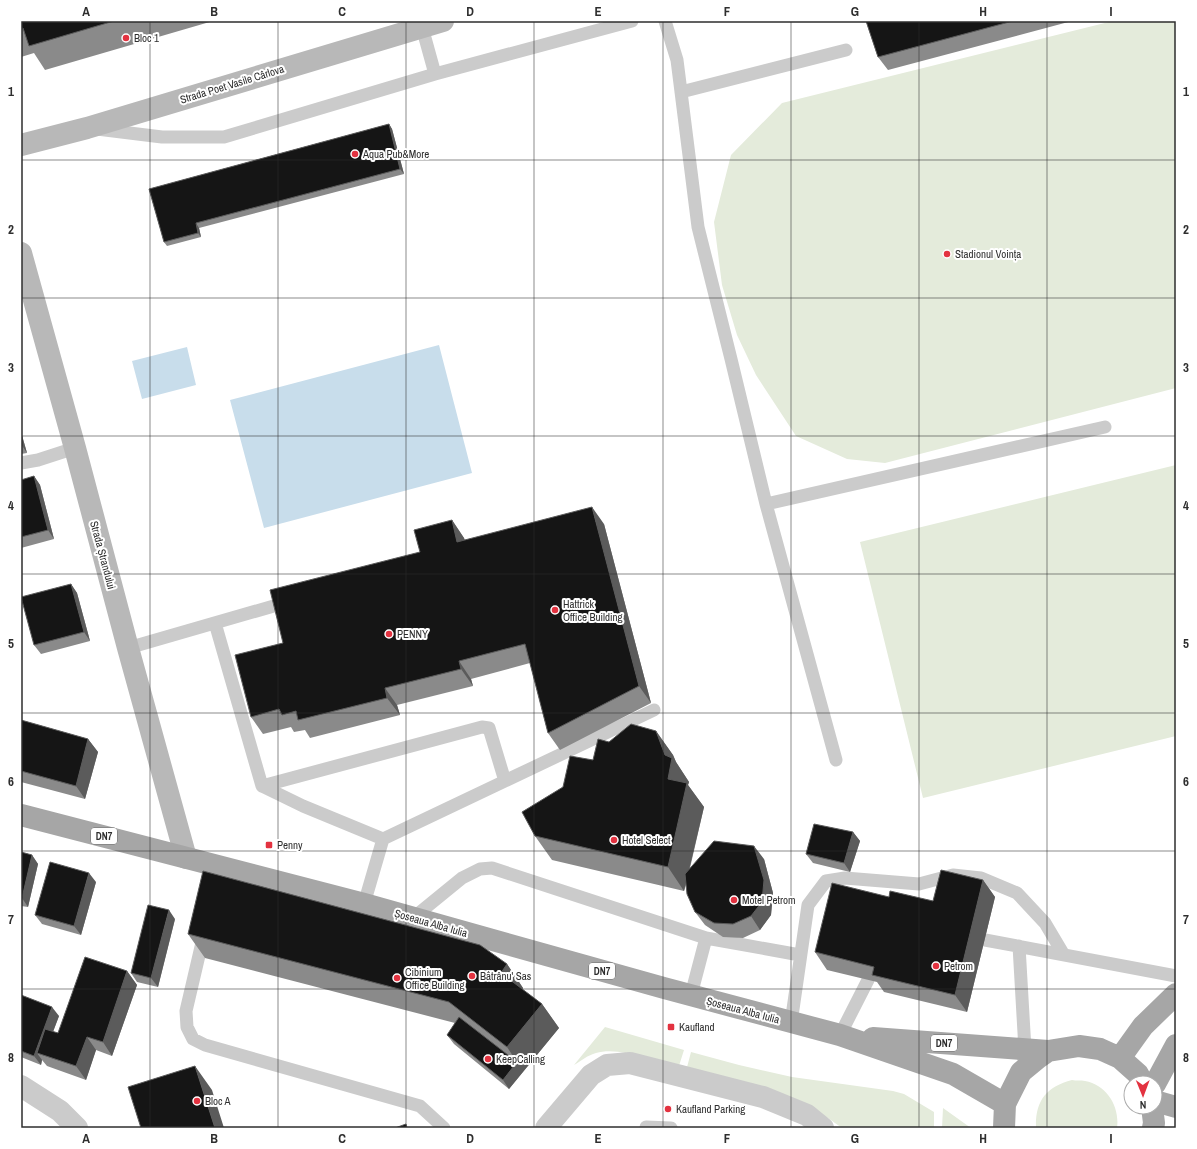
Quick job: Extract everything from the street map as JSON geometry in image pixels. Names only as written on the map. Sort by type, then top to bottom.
[{"type":"main road","name":"Șoseaua Alba Iulia","points":[[21,815],[186,858],[217,874],[364,904],[791,1023],[840,1035],[953,1074],[1004,1104]]},
{"type":"main road","points":[[1120,1058],[1143,1026],[1176,994]]},
{"type":"main road","name":"Șoseaua Alba Iulia","points":[[840,1035],[1048,1051]]},
{"type":"main road","points":[[1160,1075],[1176,1045]]},
{"type":"main road","name":"DN7","points":[[1004,1128],[1004,1104],[1022,1072],[1048,1051],[1079,1046],[1100,1049],[1120,1058],[1139,1075]]},
{"type":"main road","points":[[1163,1104],[1176,1107]]},
{"type":"main road","points":[[1153,1115],[1153,1128]]},
{"type":"street","name":"Strada Poet Vasile Cârlova","points":[[21,146],[87,128],[421,24],[443,21]]},
{"type":"street","name":"Strada Ștrandului","points":[[21,253],[186,858]]},
{"type":"street","points":[[546,1128],[591,1075],[607,1065],[630,1063],[763,1097],[807,1115],[823,1128]]},
{"type":"street","points":[[21,1086],[60,1111],[76,1128]]},
{"type":"lane","points":[[87,128],[162,137],[224,137],[436,74],[632,21]]},
{"type":"lane","points":[[665,21],[676,60],[698,227],[732,359],[766,504],[836,760]]},
{"type":"lane","points":[[421,24],[436,74]]},
{"type":"lane","points":[[681,92],[846,50]]},
{"type":"lane","points":[[766,504],[1105,427]]},
{"type":"lane","points":[[21,463],[38,460],[75,448]]},
{"type":"lane","points":[[128,648],[304,598]]},
{"type":"lane","points":[[215,623],[262,786],[304,806],[383,839],[654,710]]},
{"type":"lane","points":[[262,786],[482,726],[489,728],[505,781]]},
{"type":"lane","points":[[364,904],[383,839]]},
{"type":"lane","points":[[413,918],[462,878],[480,869],[492,868],[706,938],[800,955]]},
{"type":"lane","points":[[791,1023],[808,905],[826,881],[845,878],[919,884],[953,875],[981,878],[1017,893],[1045,923],[1064,955]]},
{"type":"lane","points":[[207,922],[186,1011],[187,1027],[193,1039],[205,1045],[420,1106],[444,1128]]},
{"type":"lane","points":[[691,995],[706,938]]},
{"type":"lane","points":[[984,940],[1176,976]]},
{"type":"lane","points":[[1019,946],[1025,1050]]},
{"type":"lane","points":[[840,1035],[868,980]]},
{"type":"lane","points":[[646,1127],[671,1128]]},
{"type":"green space","name":"Stadionul Voința","points":[[1113,21],[1176,21],[1176,388],[885,463],[847,459],[796,436],[756,375],[737,335],[722,285],[714,222],[731,155],[782,103]]},
{"type":"green space","points":[[1176,465],[1176,736],[923,798],[860,542]]},
{"type":"green space","points":[[605,1027],[684,1050],[678,1069],[626,1053],[605,1051],[593,1054],[574,1065]]},
{"type":"green space","points":[[691,1052],[792,1077],[893,1091],[904,1094],[934,1112],[934,1128],[842,1128],[828,1118],[686,1071]]},
{"type":"green space","points":[[1072,1080],[1093,1083],[1106,1092],[1114,1105],[1117,1128],[1036,1128],[1038,1110],[1044,1096],[1055,1087]]},
{"type":"green space","points":[[943,1108],[971,1128],[942,1128]]},
{"type":"water","points":[[439,345],[472,473],[264,528],[230,400]]},
{"type":"water","points":[[187,347],[196,385],[142,399],[132,361]]},
{"type":"building","points":[[21,21],[114,21],[29,46],[23,28],[21,28]]},
{"type":"building","points":[[866,21],[1013,21],[878,57]]},
{"type":"building","points":[[389,124],[400,169],[196,223],[198,233],[164,242],[149,189]]},
{"type":"building","points":[[34,476],[48,530],[21,537],[21,480]]},
{"type":"building","points":[[592,507],[639,686],[548,733],[525,644],[459,661],[461,669],[385,688],[387,698],[298,720],[296,711],[282,715],[279,709],[251,717],[235,655],[283,643],[270,590],[420,552],[414,530],[452,520],[457,542]]},
{"type":"building","points":[[71,584],[84,632],[34,645],[21,597]]},
{"type":"building","points":[[21,720],[88,739],[76,786],[21,771]]},
{"type":"building","points":[[631,724],[656,731],[665,755],[672,758],[668,779],[687,783],[668,867],[535,836],[522,812],[563,787],[570,756],[593,760],[598,739],[609,742]]},
{"type":"building","points":[[814,824],[853,832],[844,863],[806,854]]},
{"type":"building","name":"Motel Petrom","points":[[714,841],[754,846],[764,880],[762,902],[751,916],[733,924],[714,923],[695,912],[687,894],[685,874]]},
{"type":"building","points":[[21,852],[32,855],[22,898],[21,898]]},
{"type":"building","points":[[50,862],[89,873],[74,926],[35,915]]},
{"type":"building","points":[[941,870],[983,880],[955,995],[872,975],[874,967],[815,952],[832,883],[889,897],[890,891],[933,901]]},
{"type":"building","name":"Cibinium Office Building","points":[[203,871],[480,945],[507,964],[501,973],[542,1004],[507,1047],[449,1002],[188,934]]},
{"type":"building","points":[[148,905],[169,910],[151,978],[131,973]]},
{"type":"building","points":[[85,957],[127,971],[103,1042],[87,1037],[76,1066],[37,1053],[45,1029],[58,1033]]},
{"type":"building","points":[[21,995],[52,1007],[34,1056],[21,1051]]},
{"type":"building","points":[[459,1017],[517,1062],[503,1080],[447,1035]]},
{"type":"building","points":[[195,1066],[215,1128],[141,1128],[128,1087]]},
{"type":"building","points":[[406,1124],[407,1128],[395,1128]]},
{"type":"place","name":"Bloc 1","points":[[126,38]]},
{"type":"place","name":"Aqua Pub&More","points":[[355,154]]},
{"type":"place","name":"Stadionul Voința","points":[[947,254]]},
{"type":"place","name":"Hattrick Office Building","points":[[555,610]]},
{"type":"place","name":"PENNY","points":[[389,634]]},
{"type":"place","name":"Hotel Select","points":[[614,840]]},
{"type":"place","name":"Penny","points":[[269,845]]},
{"type":"place","name":"Motel Petrom","points":[[734,900]]},
{"type":"place","name":"Petrom","points":[[936,966]]},
{"type":"place","name":"Bătrânu' Sas","points":[[472,976]]},
{"type":"place","name":"Cibinium Office Building","points":[[397,978]]},
{"type":"place","name":"Kaufland","points":[[671,1027]]},
{"type":"place","name":"KeepCalling","points":[[488,1059]]},
{"type":"place","name":"Bloc A","points":[[197,1101]]},
{"type":"place","name":"Kaufland Parking","points":[[668,1109]]}]
